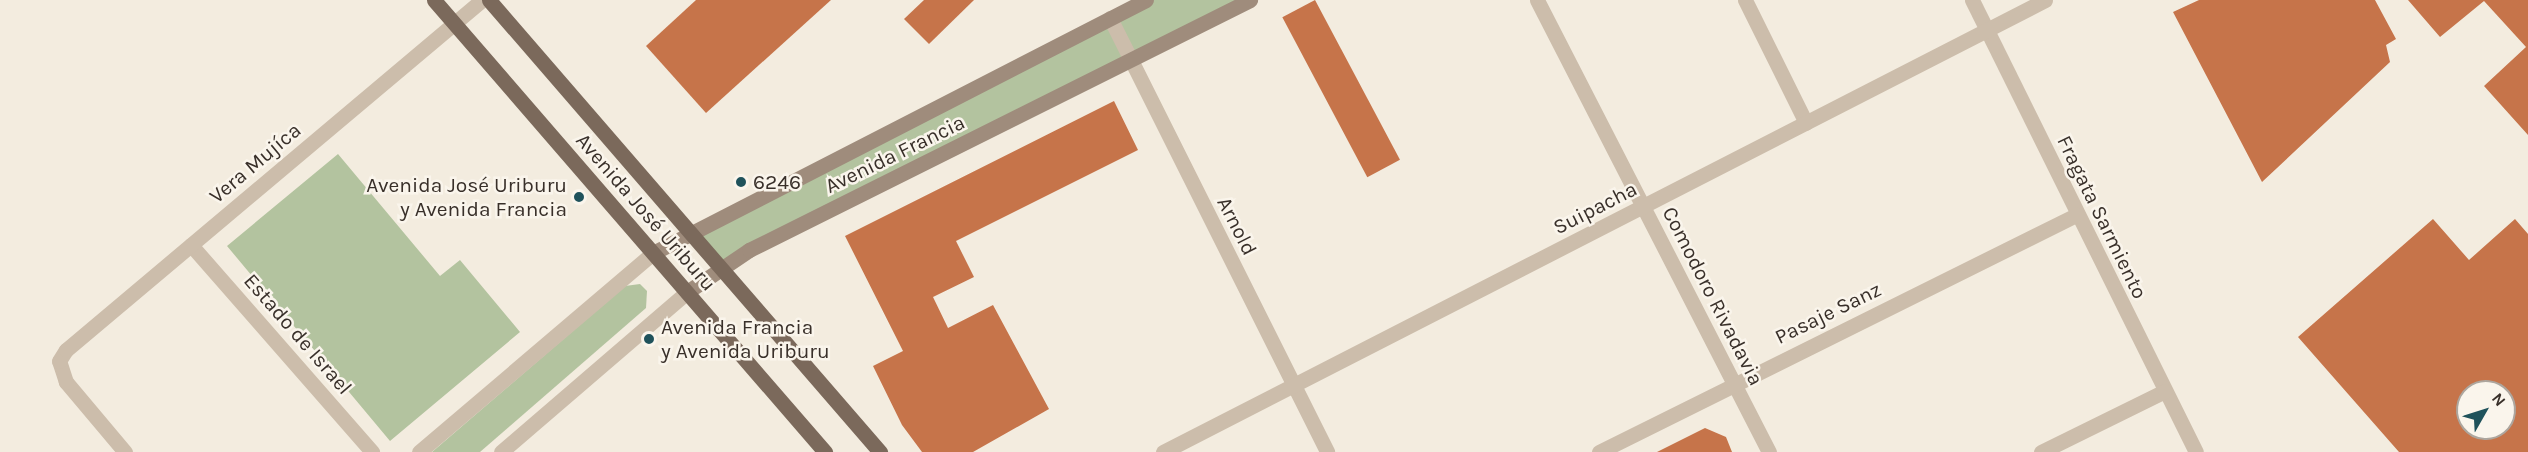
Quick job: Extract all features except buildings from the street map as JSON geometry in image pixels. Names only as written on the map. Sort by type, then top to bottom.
[{"type":"main road","name":"Avenida José Uriburu","points":[[434,0],[825,452]]},
{"type":"main road","name":"Avenida José Uriburu","points":[[489,0],[880,452]]},
{"type":"main road","name":"Avenida Francia","points":[[653,253],[690,231],[1146,0]]},
{"type":"main road","name":"Avenida Francia","points":[[687,292],[721,267],[1250,0]]},
{"type":"street","name":"Vera Mujíca","points":[[125,452],[66,382],[59,361],[191,245],[482,0]]},
{"type":"street","name":"Comodoro Rivadavia","points":[[1537,0],[1769,452]]},
{"type":"street","points":[[1745,0],[1806,123]]},
{"type":"street","name":"Fragata Sarmiento","points":[[1972,0],[2076,215],[2196,452]]},
{"type":"street","name":"Suipacha","points":[[1163,452],[1295,388],[2045,0]]},
{"type":"street","name":"Arnold","points":[[1110,18],[1327,452]]},
{"type":"street","name":"Pasaje Sanz","points":[[1599,452],[2076,215]]},
{"type":"street","name":"Estado de Israel","points":[[191,245],[372,452]]},
{"type":"street","name":"Avenida Francia","points":[[419,452],[653,253]]},
{"type":"street","name":"Avenida Francia","points":[[501,452],[687,292]]},
{"type":"street","points":[[2041,452],[2165,391]]},
{"type":"green space","points":[[1146,0],[1250,0],[721,268],[690,231]]},
{"type":"green space","points":[[338,154],[440,276],[460,260],[520,332],[390,441],[227,246]]},
{"type":"green space","points":[[640,284],[647,291],[646,308],[480,452],[432,452],[625,286]]},
{"type":"place","name":"6246","points":[[741,182]]},
{"type":"place","name":"Avenida José Uriburu y Avenida Francia","points":[[579,197]]},
{"type":"place","name":"Avenida Francia y Avenida Uriburu","points":[[649,339]]}]
